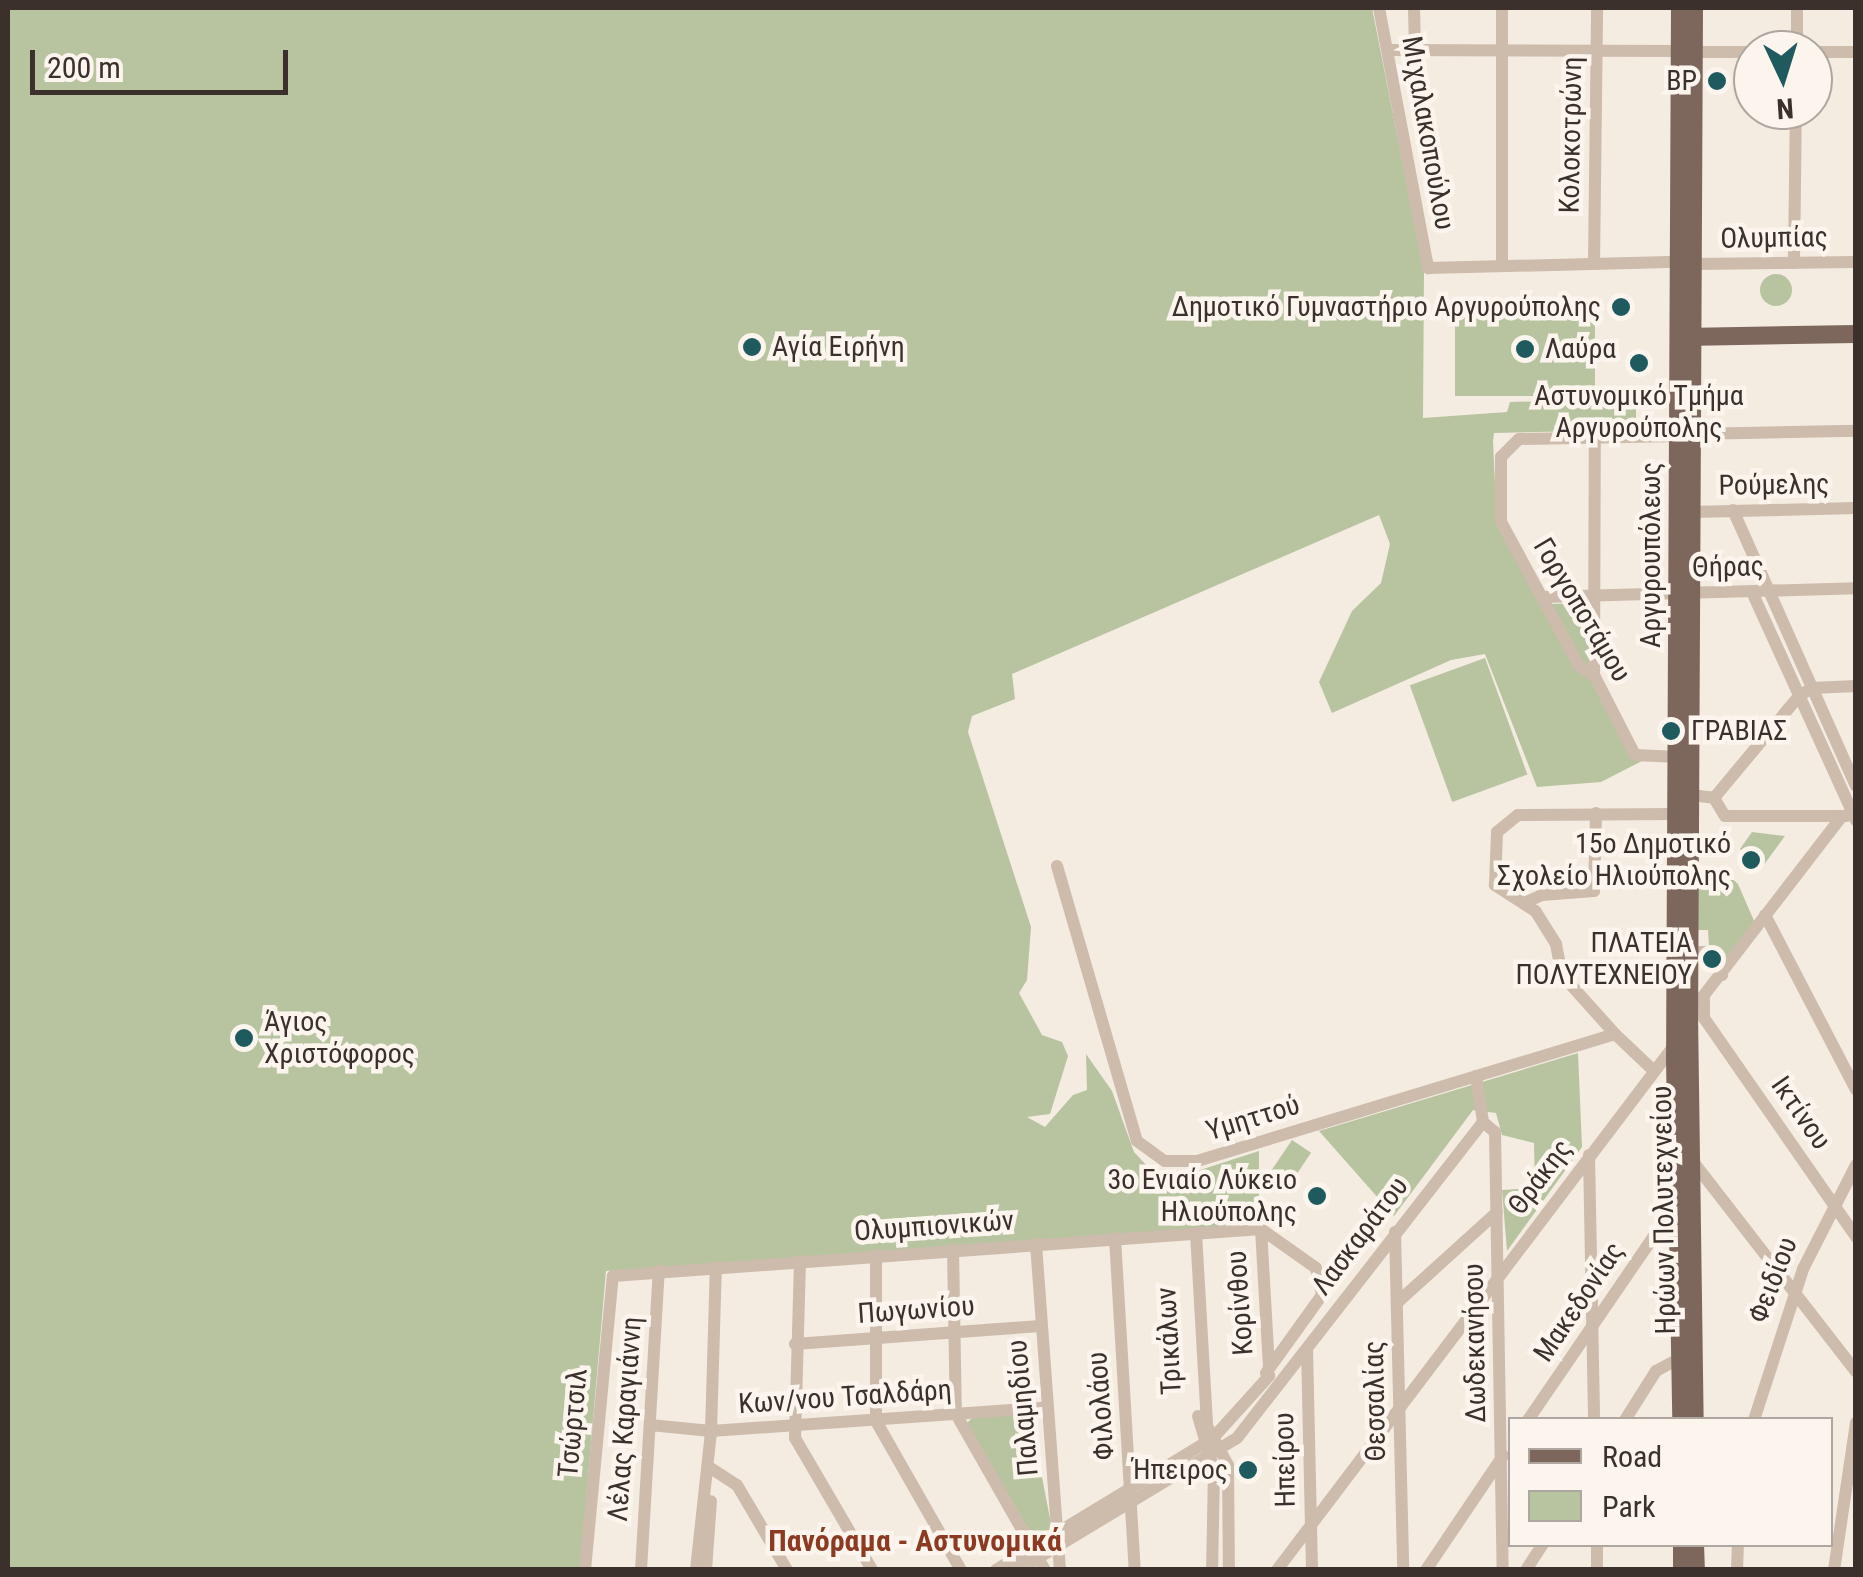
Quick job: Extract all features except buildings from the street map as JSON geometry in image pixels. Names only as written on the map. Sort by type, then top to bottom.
[{"type":"main road","name":"Αργυρουπόλεως","points":[[1680,8],[1687,51]]},
{"type":"main road","name":"Αργυρουπόλεως","points":[[1676,1042],[1690,1011],[1686,263],[1687,51],[1694,8]]},
{"type":"main road","points":[[1686,341],[1856,334]]},
{"type":"main road","points":[[1686,341],[1856,343]]},
{"type":"main road","name":"Αργυρουπόλεως","points":[[1686,435],[1693,512],[1685,593],[1678,814],[1690,1011]]},
{"type":"main road","name":"Ηρώων Πολυτεχνείου","points":[[1690,1011],[1697,1415]]},
{"type":"main road","name":"Ηρώων Πολυτεχνείου","points":[[1676,1042],[1681,1417]]},
{"type":"street","name":"Μιχαλακοπούλου","points":[[1379,8],[1428,268]]},
{"type":"street","points":[[1414,8],[1415,50]]},
{"type":"street","points":[[1502,8],[1502,265]]},
{"type":"street","name":"Κολοκοτρώνη","points":[[1594,263],[1597,8]]},
{"type":"street","points":[[1389,50],[1733,52]]},
{"type":"street","points":[[1794,263],[1796,130]]},
{"type":"street","name":"Ολυμπίας","points":[[1428,268],[1856,262]]},
{"type":"street","points":[[1594,675],[1595,438],[1856,431]]},
{"type":"street","name":"Γοργοποτάμου","points":[[1595,438],[1519,439],[1507,446],[1501,457],[1502,522],[1579,666],[1594,675],[1634,755],[1678,757]]},
{"type":"street","name":"Ρούμελης","points":[[1693,512],[1856,508]]},
{"type":"street","points":[[1733,510],[1856,786]]},
{"type":"street","name":"Θήρας","points":[[1542,597],[1856,588]]},
{"type":"street","points":[[1752,592],[1852,811]]},
{"type":"street","points":[[1714,798],[1799,696],[1812,688],[1856,686]]},
{"type":"street","points":[[1691,794],[1714,798]]},
{"type":"street","points":[[1714,798],[1724,816],[1852,811]]},
{"type":"street","points":[[1690,1011],[1852,811]]},
{"type":"street","points":[[1524,903],[1542,894],[1594,891],[1596,812]]},
{"type":"street","points":[[1652,1069],[1562,975],[1551,933],[1524,903],[1495,885],[1500,824],[1518,815],[1678,814]]},
{"type":"street","name":"Υμηττού","points":[[1057,866],[1126,1108],[1149,1155],[1196,1161],[1615,1034]]},
{"type":"street","points":[[1765,915],[1856,1090]]},
{"type":"street","points":[[1690,964],[1698,952],[1710,952],[1722,975]]},
{"type":"street","name":"Ικτίνου","points":[[1690,1011],[1856,1237]]},
{"type":"street","name":"Θράκης","points":[[1277,1570],[1676,1042]]},
{"type":"street","name":"Δωδεκανήσου","points":[[1476,1076],[1483,1122],[1495,1132],[1506,1451],[1503,1570]]},
{"type":"street","name":"Λασκαράτου","points":[[1212,1447],[1279,1384],[1483,1122]]},
{"type":"street","points":[[1589,1155],[1594,1417]]},
{"type":"street","points":[[1691,1159],[1856,1372]]},
{"type":"street","name":"Φειδίου","points":[[1755,1417],[1794,1292],[1832,1204],[1856,1165]]},
{"type":"street","points":[[1399,1301],[1497,1212]]},
{"type":"street","name":"Μακεδονίας","points":[[1530,1417],[1654,1236],[1679,1226]]},
{"type":"street","name":"Λασκαράτου","points":[[1212,1447],[1322,1295],[1316,1268],[1262,1230]]},
{"type":"street","name":"Ολυμπιονικών","points":[[611,1281],[660,1271],[876,1254],[1262,1230]]},
{"type":"street","name":"Κορίνθου","points":[[1262,1230],[1267,1371]]},
{"type":"street","name":"Θεσσαλίας","points":[[1395,1232],[1403,1570]]},
{"type":"street","name":"Τρικάλων","points":[[1192,1233],[1212,1447]]},
{"type":"street","name":"Φιλολάου","points":[[1114,1238],[1131,1489],[1127,1504],[1135,1570]]},
{"type":"street","name":"Παλαμηδίου","points":[[1032,1244],[1040,1408],[1059,1533],[1060,1570]]},
{"type":"street","points":[[953,1250],[956,1414],[1039,1558]]},
{"type":"street","points":[[876,1254],[876,1420],[961,1570]]},
{"type":"street","points":[[800,1261],[793,1427],[872,1570]]},
{"type":"street","points":[[696,1570],[709,1466],[720,1267]]},
{"type":"street","name":"Λέλας Καραγιάννη","points":[[641,1570],[660,1271]]},
{"type":"street","name":"Τσώρτσιλ","points":[[586,1570],[611,1281]]},
{"type":"street","name":"Πωγωνίου","points":[[795,1344],[1036,1326]]},
{"type":"street","name":"Ηπείρου","points":[[1307,1349],[1312,1570]]},
{"type":"street","points":[[1627,1417],[1656,1371],[1680,1358]]},
{"type":"street","points":[[1267,1371],[1279,1384]]},
{"type":"street","name":"Κων/νου Τσαλδάρη","points":[[650,1425],[793,1427],[1040,1408]]},
{"type":"street","points":[[1834,1570],[1856,1422]]},
{"type":"street","points":[[1018,1570],[1039,1558],[1059,1533],[1131,1489],[1212,1447]]},
{"type":"street","points":[[1059,1533],[1127,1504],[1212,1447]]},
{"type":"street","points":[[1212,1447],[1212,1570]]},
{"type":"street","points":[[1212,1447],[1229,1478],[1228,1570]]},
{"type":"street","points":[[1426,1570],[1506,1451]]},
{"type":"street","points":[[709,1466],[728,1476],[787,1570]]},
{"type":"street","points":[[728,1476],[778,1570]]},
{"type":"street","points":[[706,1570],[707,1484]]},
{"type":"street","points":[[1526,1570],[1541,1547]]},
{"type":"street","points":[[996,1570],[1039,1558]]},
{"type":"green space","points":[[8,8],[1372,8],[1424,271],[1423,418],[1507,412],[1510,402],[1636,399],[1636,430],[1494,433],[1493,441],[1497,526],[1642,761],[1601,782],[1537,787],[1485,654],[1451,660],[1332,713],[1319,682],[1352,611],[1381,583],[1390,544],[1379,515],[1012,674],[1015,699],[972,716],[968,732],[1031,927],[1027,980],[1019,993],[1042,1035],[1062,1042],[1068,1056],[1050,1114],[1027,1117],[1045,1127],[1073,1095],[1087,1090],[1086,1054],[1112,1091],[1134,1152],[1150,1169],[1197,1171],[1259,1151],[1259,1227],[606,1271],[580,1569],[8,1570]]},
{"type":"green space","points":[[1776,274],[1787,279],[1792,290],[1787,301],[1776,306],[1765,301],[1760,290],[1765,279]]},
{"type":"green space","name":"Λαύρα","points":[[1455,301],[1595,301],[1595,396],[1455,396]]},
{"type":"green space","points":[[1591,603],[1592,663],[1585,665],[1548,604]]},
{"type":"green space","points":[[1485,658],[1527,775],[1452,802],[1410,685]]},
{"type":"green space","points":[[1752,832],[1785,836],[1763,866],[1740,849]]},
{"type":"green space","points":[[1724,871],[1738,884],[1755,923],[1726,958],[1709,947],[1708,930],[1698,930],[1698,872]]},
{"type":"green space","points":[[1578,1053],[1582,1147],[1507,1251],[1502,1190],[1535,1188],[1534,1143],[1502,1135],[1496,1113],[1473,1110],[1394,1216],[1319,1131]]},
{"type":"green space","points":[[1292,1140],[1311,1153],[1288,1187],[1269,1174]]},
{"type":"green space","points":[[1030,1415],[1052,1529],[1045,1534],[1029,1530],[966,1424],[973,1417]]},
{"type":"place","name":"BP","points":[[1717,81]]},
{"type":"place","name":"Δημοτικό Γυμναστήριο Αργυρούπολης","points":[[1621,307]]},
{"type":"place","name":"Αγία Ειρήνη","points":[[752,347]]},
{"type":"place","name":"Λαύρα","points":[[1525,349]]},
{"type":"place","name":"Αστυνομικό Τμήμα Αργυρούπολης","points":[[1639,363]]},
{"type":"place","name":"ΓΡΑΒΙΑΣ","points":[[1671,731]]},
{"type":"place","name":"15ο Δημοτικό Σχολείο Ηλιούπολης","points":[[1751,860]]},
{"type":"place","name":"ΠΛΑΤΕΙΑ ΠΟΛΥΤΕΧΝΕΙΟΥ","points":[[1712,959]]},
{"type":"place","name":"Άγιος Χριστόφορος","points":[[244,1038]]},
{"type":"place","name":"3ο Ενιαίο Λύκειο Ηλιούπολης","points":[[1317,1196]]},
{"type":"place","name":"Ήπειρος","points":[[1248,1470]]},
{"type":"district","name":"Πανόραμα - Αστυνομικά","points":[[915,1541]]}]
